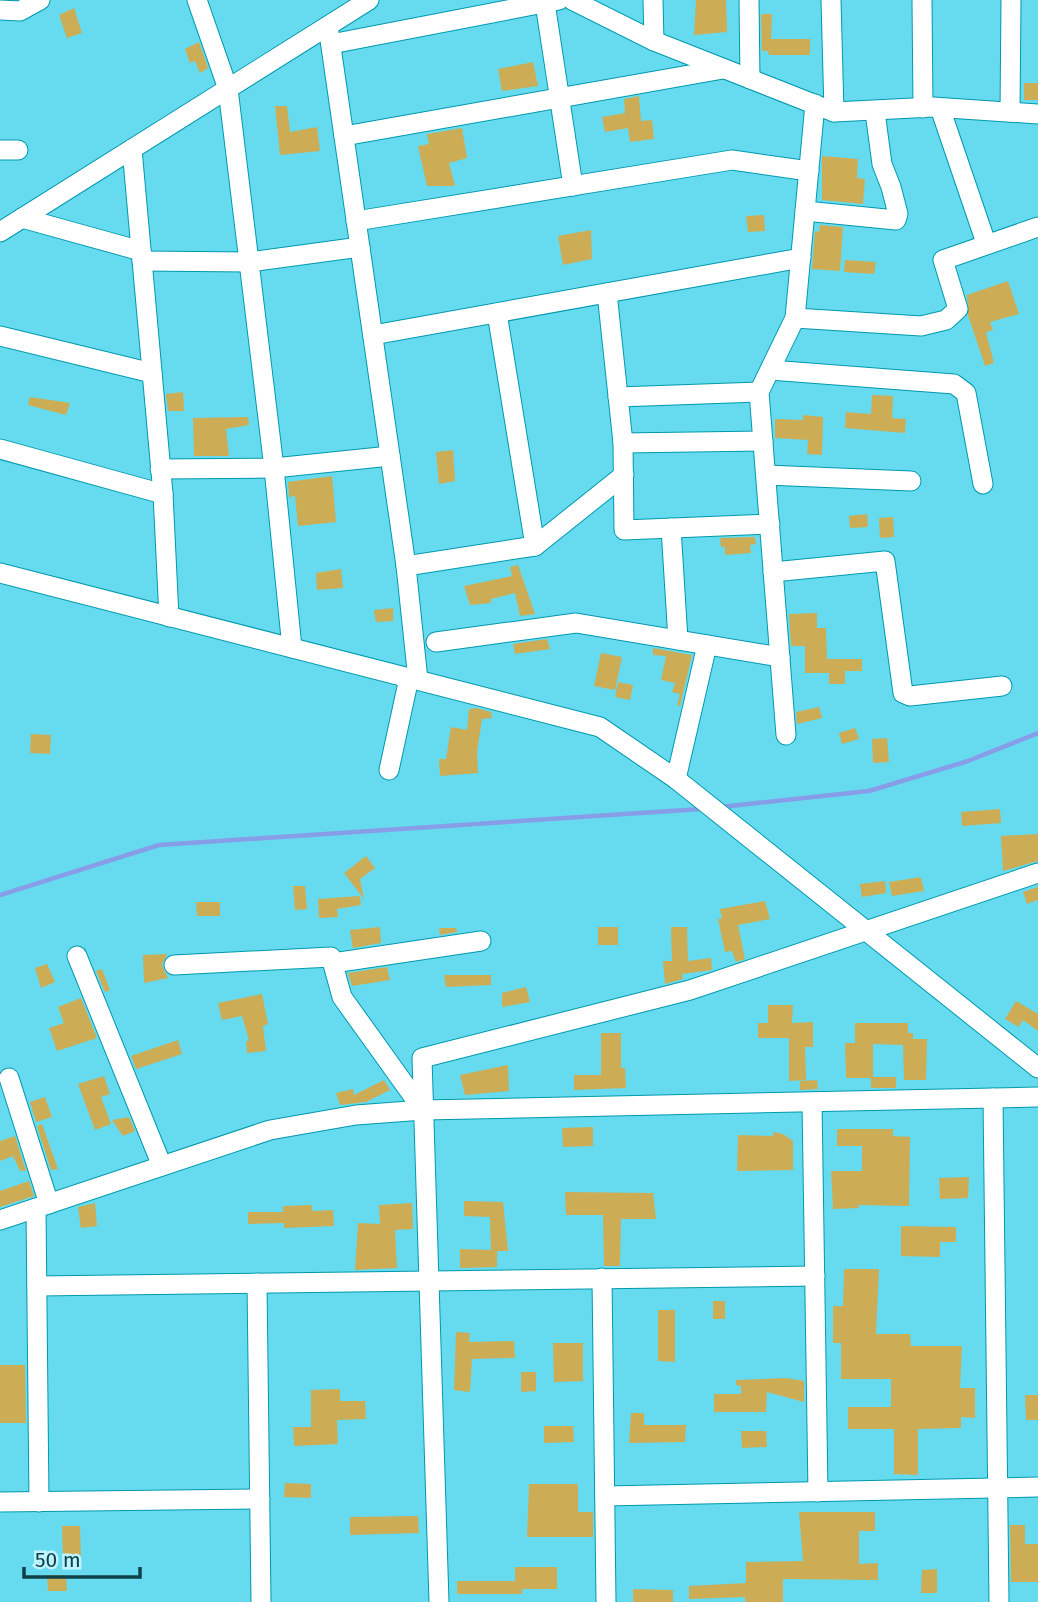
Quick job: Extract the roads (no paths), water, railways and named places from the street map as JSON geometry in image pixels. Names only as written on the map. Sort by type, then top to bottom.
[{"type":"street","points":[[0,10],[20,11],[40,0]]},
{"type":"street","points":[[197,0],[228,89],[274,468],[292,648]]},
{"type":"street","points":[[572,0],[654,41],[834,112],[932,108],[1010,112],[1037,118]]},
{"type":"street","points":[[653,0],[654,41]]},
{"type":"street","points":[[749,0],[750,79]]},
{"type":"street","points":[[831,0],[834,112]]},
{"type":"street","points":[[922,0],[932,108],[986,243]]},
{"type":"street","points":[[1010,112],[1012,0]]},
{"type":"street","points":[[0,232],[228,89],[329,35],[552,1],[573,186]]},
{"type":"street","points":[[357,3],[329,35],[406,566],[413,679],[389,770]]},
{"type":"street","points":[[344,136],[724,69]]},
{"type":"street","points":[[786,735],[760,392],[795,318],[815,104]]},
{"type":"street","points":[[805,211],[896,220],[898,214],[882,164],[875,111]]},
{"type":"street","points":[[132,149],[163,494],[169,617]]},
{"type":"street","points":[[356,221],[732,160],[809,172]]},
{"type":"street","points":[[22,218],[142,256],[249,261],[360,247]]},
{"type":"street","points":[[795,318],[921,326],[946,320],[958,309],[943,260],[1038,227]]},
{"type":"street","points":[[373,335],[801,258]]},
{"type":"street","points":[[607,293],[623,443],[624,530],[770,524]]},
{"type":"street","points":[[497,313],[535,546]]},
{"type":"street","points":[[0,336],[152,373]]},
{"type":"street","points":[[770,370],[954,384],[966,393],[983,484]]},
{"type":"street","points":[[618,397],[760,392]]},
{"type":"street","points":[[623,443],[763,441]]},
{"type":"street","points":[[0,449],[163,494]]},
{"type":"street","points":[[160,469],[274,468],[390,456]]},
{"type":"street","points":[[406,566],[535,546],[624,475]]},
{"type":"street","points":[[766,475],[911,481]]},
{"type":"street","points":[[671,528],[678,640]]},
{"type":"street","points":[[773,572],[885,561],[903,693],[910,696],[1002,686]]},
{"type":"street","points":[[0,573],[600,727],[676,779],[1038,1068]]},
{"type":"street","points":[[436,642],[576,623],[780,657]]},
{"type":"street","points":[[676,779],[707,645]]},
{"type":"street","points":[[439,1602],[422,1058],[690,990],[1038,873]]},
{"type":"street","points":[[333,963],[481,941]]},
{"type":"street","points":[[77,957],[162,1166]]},
{"type":"street","points":[[174,965],[331,957],[342,997],[423,1110]]},
{"type":"street","points":[[9,1078],[43,1206],[37,1286],[39,1502]]},
{"type":"street","points":[[0,1220],[270,1130],[356,1115],[423,1110],[1038,1097]]},
{"type":"street","points":[[993,1098],[999,1602]]},
{"type":"street","points":[[812,1102],[818,1492]]},
{"type":"street","points":[[37,1286],[815,1276]]},
{"type":"street","points":[[602,1279],[606,1602]]},
{"type":"street","points":[[257,1283],[261,1602]]},
{"type":"street","points":[[605,1496],[1038,1487]]},
{"type":"street","points":[[0,1502],[260,1499]]},
{"type":"waterway","points":[[721,807],[869,791],[968,761],[1038,733]]},
{"type":"waterway","points":[[0,895],[159,845],[701,809]]}]
